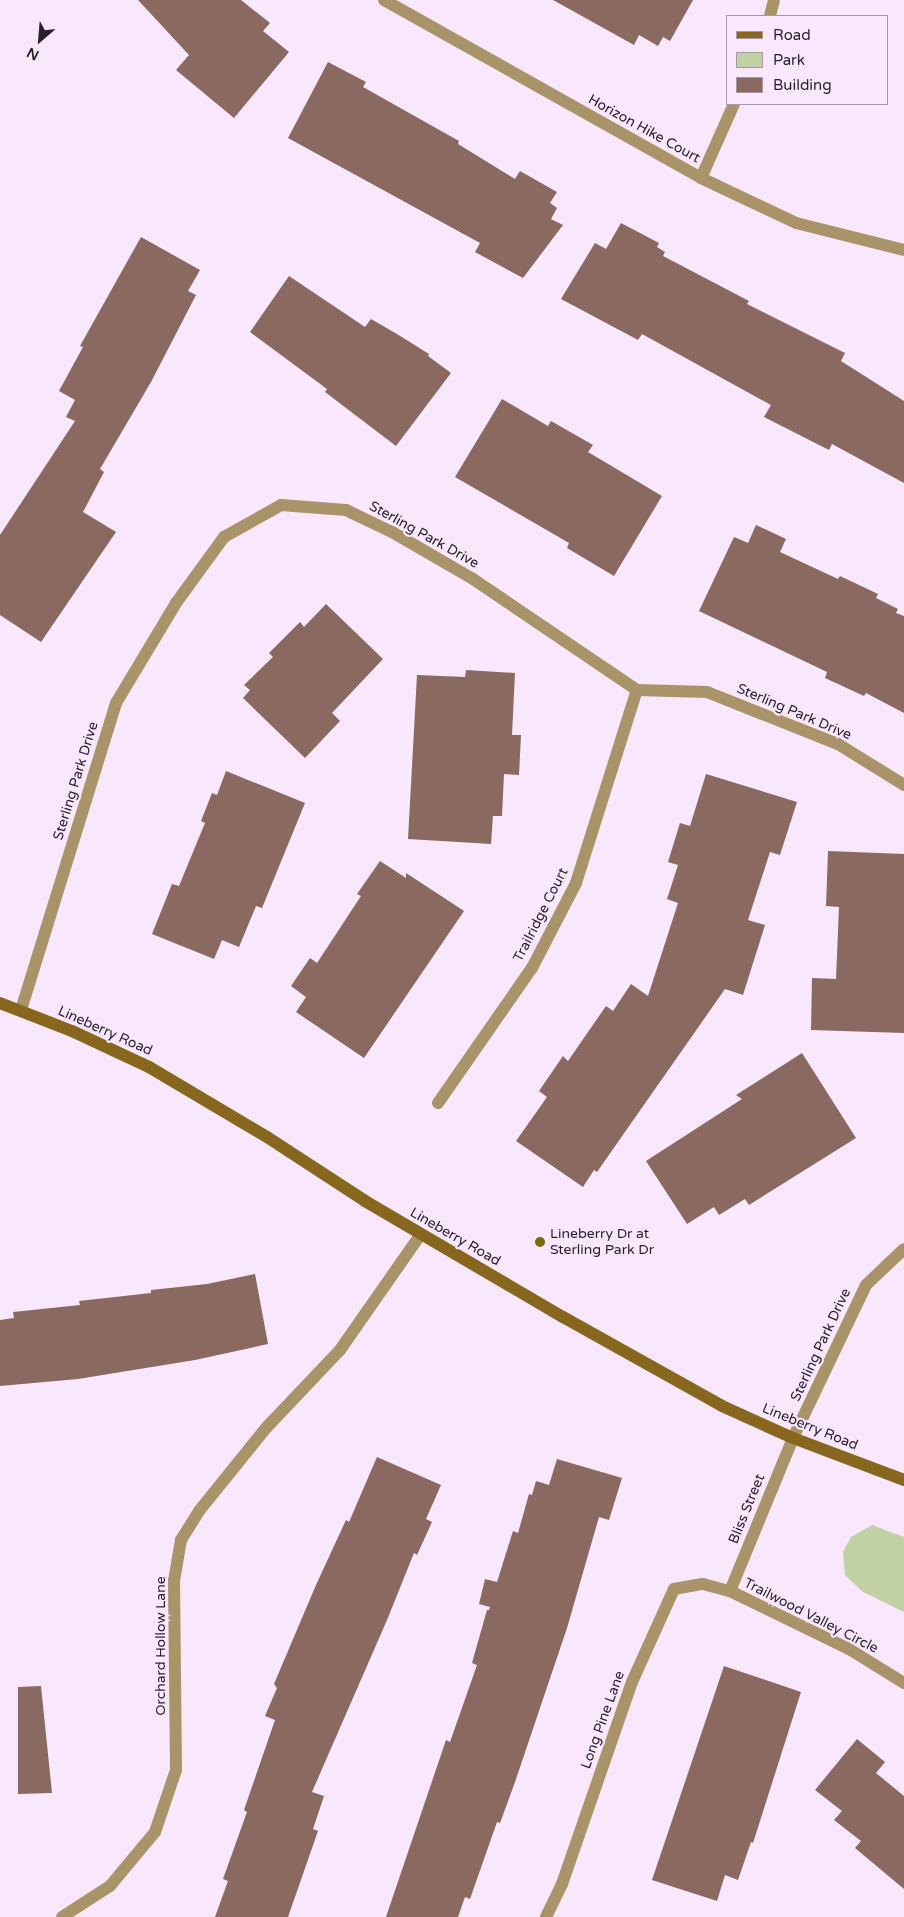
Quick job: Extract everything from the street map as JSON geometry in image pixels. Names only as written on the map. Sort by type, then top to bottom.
[{"type":"street","name":"Horizon Hike Court","points":[[384,0],[701,178],[796,223],[904,250]]},
{"type":"street","points":[[770,15],[774,0]]},
{"type":"street","points":[[701,178],[734,105]]},
{"type":"street","name":"Sterling Park Drive","points":[[21,1010],[116,703],[176,604],[224,537],[281,506],[346,510],[392,532],[474,579],[637,690],[707,692],[838,744],[904,786]]},
{"type":"street","name":"Trailridge Court","points":[[438,1103],[532,968],[576,883],[637,690]]},
{"type":"street","name":"Lineberry Road","points":[[0,1004],[21,1010],[149,1067],[267,1137],[365,1201],[714,1402],[793,1438],[904,1480]]},
{"type":"street","name":"Orchard Hollow Lane","points":[[62,1917],[110,1886],[155,1832],[176,1770],[174,1581],[181,1540],[199,1511],[266,1428],[340,1350],[421,1234]]},
{"type":"street","name":"Sterling Park Drive","points":[[793,1438],[866,1285],[904,1249]]},
{"type":"street","name":"Bliss Street","points":[[730,1591],[793,1438]]},
{"type":"street","name":"Long Pine Lane","points":[[546,1917],[562,1884],[632,1682],[674,1589],[703,1584],[730,1591]]},
{"type":"street","name":"Trailwood Valley Circle","points":[[730,1591],[849,1649],[904,1683]]},
{"type":"green space","points":[[872,1525],[904,1537],[904,1612],[863,1592],[845,1575],[843,1552],[851,1537]]},
{"type":"building","points":[[138,0],[241,0],[270,23],[263,31],[289,52],[234,118],[176,70],[189,55]]},
{"type":"building","points":[[553,0],[693,0],[670,41],[663,37],[658,46],[639,35],[634,45]]},
{"type":"building","points":[[328,62],[366,82],[363,87],[459,141],[458,144],[515,179],[520,171],[557,192],[550,203],[557,208],[551,219],[563,225],[523,278],[475,252],[480,243],[288,138]]},
{"type":"building","points":[[621,223],[659,243],[657,247],[665,252],[663,256],[749,301],[747,304],[845,353],[841,361],[904,401],[904,483],[832,444],[829,450],[764,417],[771,405],[642,334],[638,340],[561,299],[595,243],[606,249]]},
{"type":"building","points":[[141,237],[200,270],[188,291],[196,295],[151,382],[100,469],[104,472],[83,512],[116,532],[41,642],[0,615],[0,535],[75,421],[66,417],[75,400],[59,391],[83,347],[80,346]]},
{"type":"building","points":[[289,276],[365,327],[371,319],[397,334],[429,354],[428,356],[451,373],[396,446],[325,392],[327,389],[250,332]]},
{"type":"building","points":[[502,399],[548,426],[551,421],[593,445],[588,452],[662,496],[614,576],[567,548],[569,543],[455,477]]},
{"type":"building","points":[[756,525],[786,539],[780,552],[838,579],[840,576],[878,594],[876,598],[898,609],[896,613],[904,616],[904,713],[866,693],[864,696],[825,678],[827,672],[699,611],[734,537],[748,543]]},
{"type":"building","points":[[326,604],[383,659],[332,713],[340,721],[305,758],[243,698],[250,690],[244,685],[273,657],[269,653],[300,622],[304,627]]},
{"type":"building","points":[[466,670],[515,673],[512,735],[521,735],[519,775],[504,774],[502,816],[493,816],[491,844],[408,839],[417,675],[465,677]]},
{"type":"building","points":[[226,771],[305,803],[262,908],[256,906],[239,947],[222,940],[214,959],[152,934],[172,884],[179,886],[205,823],[201,821],[212,793],[217,795]]},
{"type":"building","points":[[706,774],[797,802],[780,855],[770,852],[748,920],[765,925],[743,995],[725,989],[597,1172],[594,1170],[583,1187],[516,1141],[547,1097],[539,1091],[563,1056],[568,1061],[606,1006],[613,1011],[631,984],[648,996],[678,903],[667,899],[678,865],[668,862],[680,823],[690,826]]},
{"type":"building","points":[[828,851],[904,854],[904,1033],[811,1030],[812,978],[836,979],[839,907],[826,906]]},
{"type":"building","points":[[380,861],[406,878],[406,873],[464,911],[364,1058],[296,1012],[306,997],[291,986],[310,958],[317,963],[361,896],[357,894]]},
{"type":"building","points":[[802,1053],[856,1138],[749,1205],[745,1199],[719,1215],[714,1207],[687,1224],[646,1161],[742,1099],[736,1095]]},
{"type":"building","points":[[255,1274],[268,1344],[195,1360],[78,1379],[0,1386],[0,1320],[14,1318],[13,1312],[80,1305],[79,1301],[151,1293],[151,1290],[207,1284]]},
{"type":"building","points":[[377,1457],[441,1485],[426,1519],[432,1522],[417,1555],[414,1553],[312,1792],[324,1796],[313,1829],[318,1831],[288,1917],[215,1917],[228,1881],[223,1879],[247,1812],[244,1810],[275,1720],[265,1716],[277,1688],[274,1684],[316,1585],[346,1520],[349,1522]]},
{"type":"building","points":[[557,1459],[622,1478],[609,1520],[599,1517],[567,1628],[500,1823],[497,1822],[470,1899],[465,1897],[458,1917],[386,1917],[446,1740],[450,1742],[477,1665],[472,1663],[487,1610],[490,1607],[479,1604],[485,1579],[497,1582],[513,1531],[518,1533],[529,1494],[532,1495],[536,1481],[549,1485]]},
{"type":"building","points":[[724,1666],[801,1692],[753,1843],[751,1842],[738,1880],[725,1875],[717,1901],[652,1880]]},
{"type":"building","points":[[41,1686],[52,1793],[18,1794],[18,1687]]},
{"type":"building","points":[[857,1739],[885,1762],[876,1773],[904,1796],[904,1889],[855,1848],[861,1841],[834,1820],[842,1811],[815,1790]]},
{"type":"place","name":"Lineberry Dr at Sterling Park Dr","points":[[540,1242]]}]
